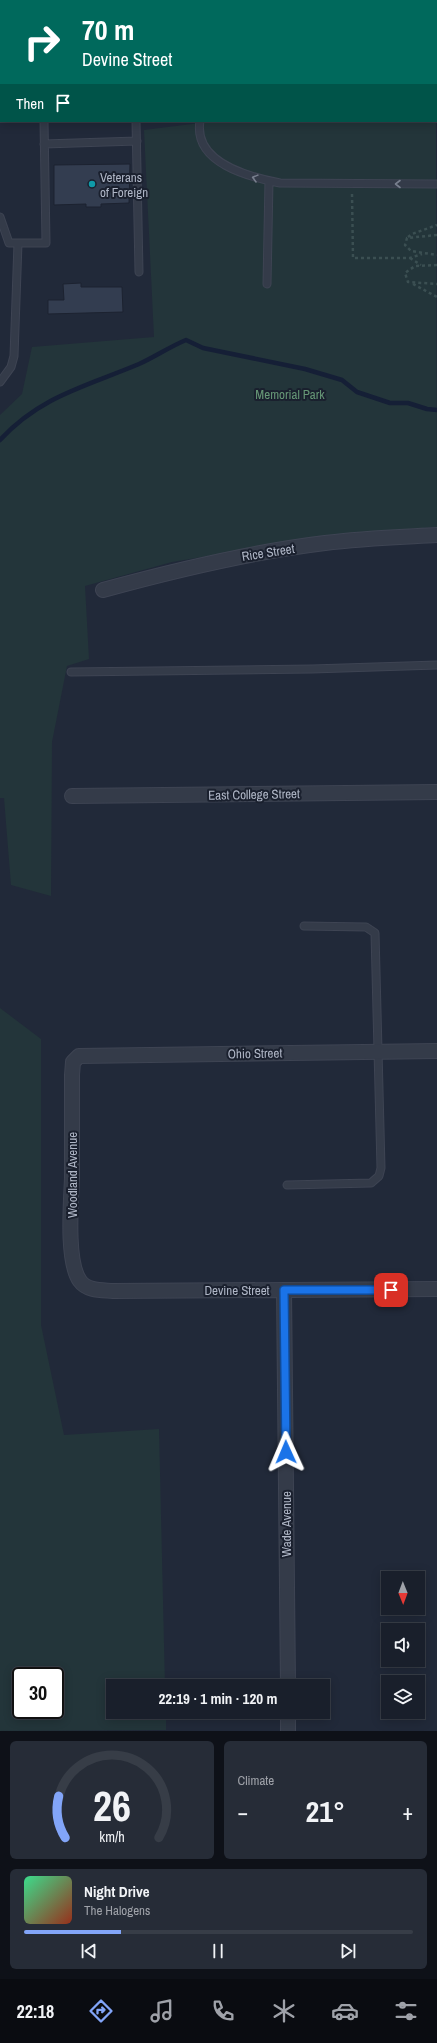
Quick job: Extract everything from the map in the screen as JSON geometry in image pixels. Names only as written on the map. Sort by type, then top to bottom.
[{"type":"street","name":"Rice Street","points":[[103,590],[190,567],[290,548],[363,539],[437,536]]},
{"type":"street","name":"East College Street","points":[[72,796],[437,792]]},
{"type":"street","name":"Ohio Street","points":[[74,1060],[84,1055],[437,1051]]},
{"type":"street","name":"Woodland Avenue","points":[[74,1060],[72,1075],[71,1237],[75,1271],[80,1281],[86,1286]]},
{"type":"street","name":"Devine Street","points":[[86,1286],[113,1291],[437,1289]]},
{"type":"street","name":"Wade Avenue","points":[[284,1290],[288,1679]]},
{"type":"street","points":[[288,1719],[288,1731]]},
{"type":"lane","points":[[0,217],[9,243],[46,243],[44,122]]},
{"type":"lane","points":[[136,122],[139,272]]},
{"type":"lane","points":[[200,122],[200,137],[207,149],[222,163],[238,173],[280,184],[437,184]]},
{"type":"lane","points":[[44,144],[137,141]]},
{"type":"lane","points":[[267,284],[269,181]]},
{"type":"lane","points":[[0,382],[11,367],[14,356],[18,243]]},
{"type":"lane","points":[[71,672],[312,669],[437,665]]},
{"type":"lane","points":[[287,1185],[370,1183],[378,1176],[381,1168],[375,933],[366,926],[304,926]]},
{"type":"path","points":[[352,185],[353,258],[410,258],[422,254]]},
{"type":"path","points":[[437,225],[412,234],[405,242],[407,248],[411,251],[422,254],[437,255]]},
{"type":"path","points":[[407,238],[437,235]]},
{"type":"path","points":[[410,258],[421,265]]},
{"type":"path","points":[[437,265],[421,265],[407,270],[405,277],[408,282],[437,297]]},
{"type":"path","points":[[408,282],[437,284]]},
{"type":"green space","name":"Memorial Park","points":[[436,122],[437,527],[341,534],[172,562],[85,586],[89,659],[67,666],[52,742],[51,896],[11,885],[4,798],[0,798],[0,415],[22,394],[32,347],[154,337],[144,130],[200,123]]},
{"type":"green space","points":[[0,1008],[41,1039],[41,1325],[64,1435],[159,1429],[165,1679],[106,1679],[106,1719],[166,1719],[166,1730],[0,1731]]},
{"type":"building","name":"Veterans of Foreign","points":[[130,164],[129,203],[101,204],[101,207],[86,207],[86,204],[54,205],[54,165]]},
{"type":"building","points":[[81,283],[81,287],[122,287],[123,312],[48,314],[48,300],[64,300],[63,284]]},
{"type":"waterway","points":[[0,440],[15,425],[48,402],[83,386],[139,364],[186,340],[203,348],[305,369],[342,380],[357,392],[390,403],[408,403],[427,409],[437,410]]},
{"type":"place","name":"Veterans of Foreign","points":[[92,184]]},
{"type":"route","points":[[286,1452],[284,1290],[391,1290]]}]
